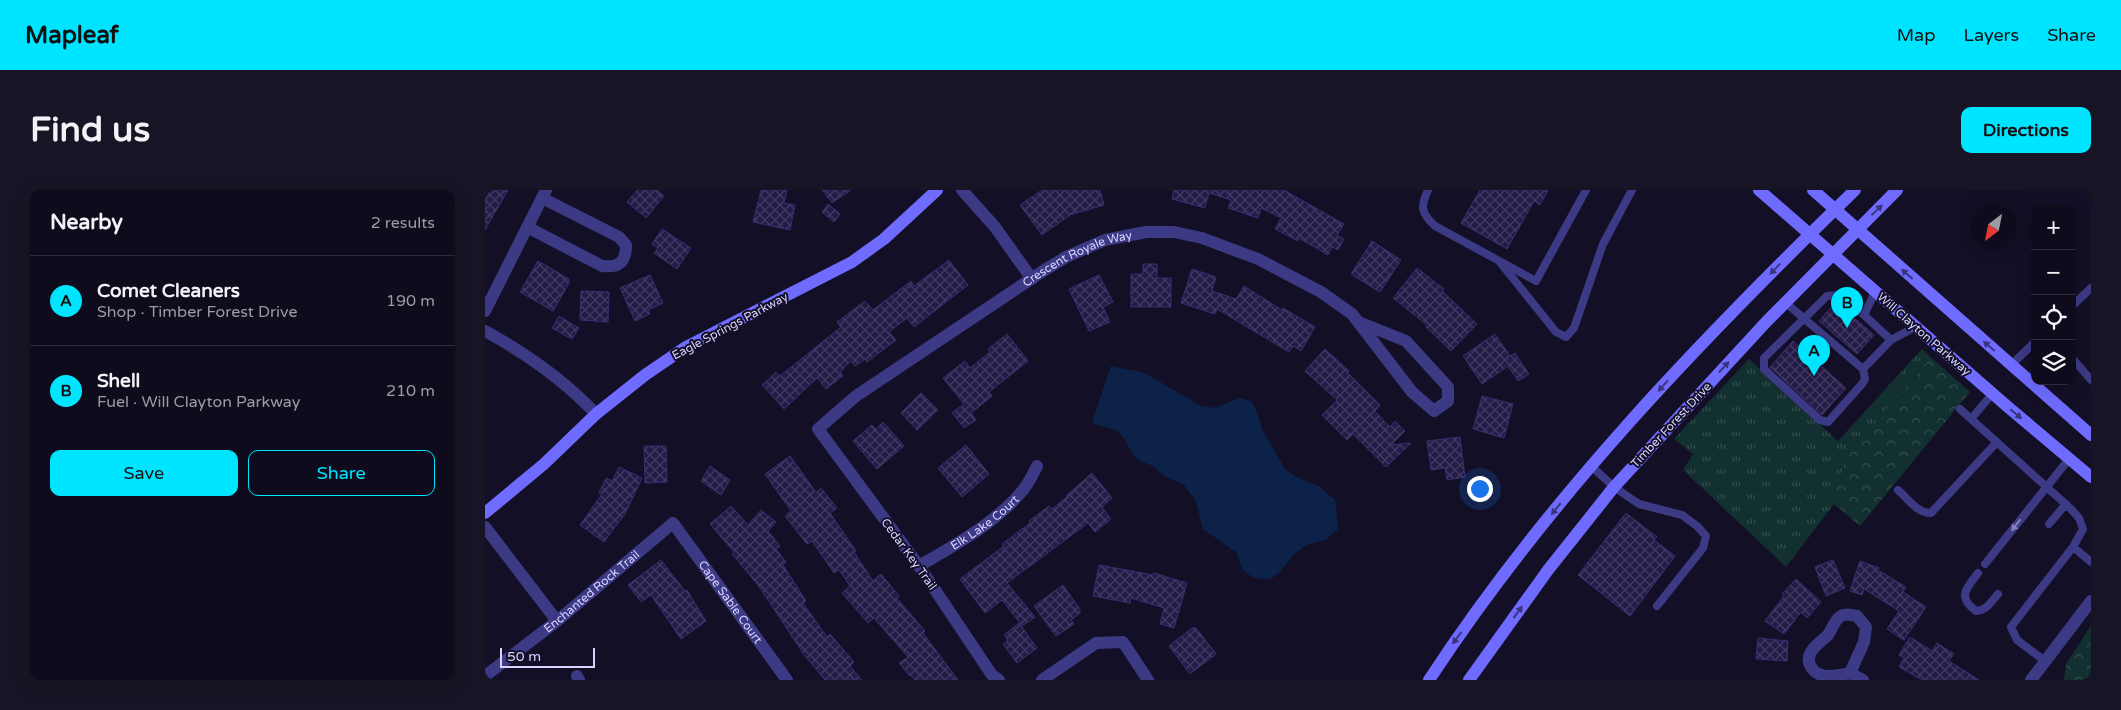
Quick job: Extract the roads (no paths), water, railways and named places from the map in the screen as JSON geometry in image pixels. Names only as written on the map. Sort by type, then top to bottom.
[{"type":"main road","name":"Eagle Springs Parkway","points":[[485,513],[544,464],[596,414],[645,375],[686,347],[853,262],[884,239],[937,190]]},
{"type":"main road","name":"Will Clayton Parkway","points":[[1759,190],[1915,327],[2091,477]]},
{"type":"main road","points":[[1813,190],[2091,435]]},
{"type":"main road","points":[[1429,680],[1452,645],[1522,550],[1591,466],[1680,367],[1809,234],[1855,190]]},
{"type":"main road","name":"Timber Forest Drive","points":[[1469,680],[1548,570],[1614,487],[1785,303],[1834,256],[1897,190]]},
{"type":"street","points":[[962,190],[995,227],[1031,278]]},
{"type":"street","points":[[485,311],[527,227],[544,194],[619,237],[627,245],[627,255],[621,263],[613,267],[602,266],[527,227]]},
{"type":"street","name":"Crescent Royale Way","points":[[818,429],[856,396],[1031,278],[1066,257],[1105,240],[1139,232],[1174,232],[1202,238],[1231,247],[1285,272],[1332,298],[1361,323],[1393,369],[1412,392],[1434,411],[1448,401],[1449,387],[1406,341],[1361,323]]},
{"type":"street","points":[[485,331],[511,345],[564,382],[596,414]]},
{"type":"street","name":"Cedar Key Trail","points":[[818,429],[919,566],[987,666],[999,680]]},
{"type":"street","name":"Elk Lake Court","points":[[919,566],[962,540],[993,518],[1023,489],[1037,466]]},
{"type":"street","name":"Enchanted Rock Trail","points":[[485,676],[557,621],[673,523]]},
{"type":"street","name":"Cape Sable Court","points":[[673,523],[787,680]]},
{"type":"street","points":[[485,527],[557,621]]},
{"type":"street","points":[[2031,680],[2091,601]]},
{"type":"street","points":[[1850,673],[1864,642],[1866,627],[1857,616],[1846,614],[1840,616],[1831,632],[1810,652],[1808,659],[1816,673],[1822,677],[1850,673],[1863,680]]},
{"type":"street","points":[[1042,680],[1096,643],[1123,642],[1148,680]]},
{"type":"lane","points":[[1429,190],[1422,202],[1424,216],[1435,226],[1536,281],[1586,190]]},
{"type":"lane","points":[[1499,260],[1555,332],[1566,337],[1574,328],[1603,244],[1632,190]]},
{"type":"lane","points":[[2076,302],[2091,288]]},
{"type":"lane","points":[[1864,315],[1875,292]]},
{"type":"lane","points":[[1785,303],[1804,319],[1863,369],[1865,379],[1862,384],[1828,422],[1820,420],[1764,368],[1764,358],[1804,319],[1827,296],[1842,295],[1891,340]]},
{"type":"lane","points":[[1863,369],[1891,340],[1915,327]]},
{"type":"lane","points":[[2011,365],[2031,346]]},
{"type":"lane","points":[[2076,363],[2091,380]]},
{"type":"lane","points":[[1971,419],[1993,393]]},
{"type":"lane","points":[[1960,409],[2065,504],[2079,518],[2083,529],[2073,547],[2011,627],[2017,640],[2045,661]]},
{"type":"lane","points":[[1898,490],[1919,510],[1931,513],[1997,442]]},
{"type":"lane","points":[[1985,564],[2069,459]]},
{"type":"lane","points":[[1591,466],[1614,487],[1639,504],[1682,516],[1697,526],[1706,536],[1703,548],[1657,606]]},
{"type":"lane","points":[[2049,524],[2065,504]]},
{"type":"lane","points":[[2073,547],[2091,562]]},
{"type":"lane","points":[[1978,573],[1966,589],[1964,596],[1967,604],[1976,611],[1982,611],[1997,594]]},
{"type":"water","points":[[1111,366],[1143,372],[1201,406],[1216,408],[1239,398],[1251,401],[1263,431],[1285,469],[1298,478],[1319,486],[1335,500],[1338,529],[1326,540],[1308,544],[1295,553],[1281,571],[1271,579],[1253,578],[1242,569],[1237,553],[1203,529],[1196,501],[1183,484],[1164,476],[1153,466],[1140,461],[1134,456],[1123,437],[1116,430],[1092,423]]},
{"type":"place","name":"Shell","points":[[1847,328]]},
{"type":"place","name":"Comet Cleaners","points":[[1814,376]]}]
